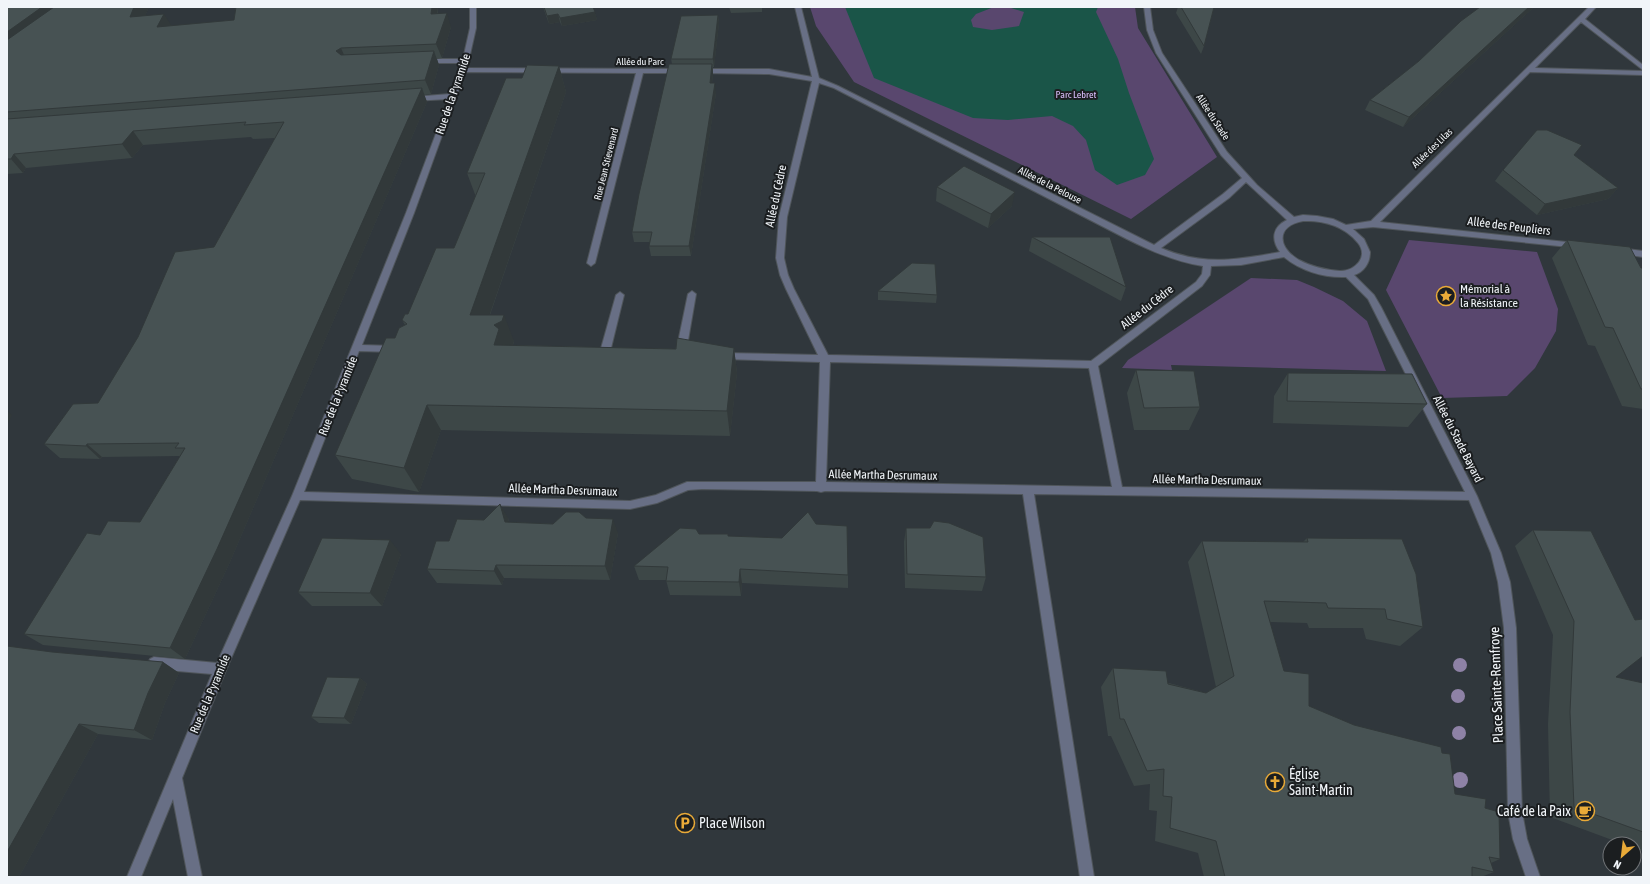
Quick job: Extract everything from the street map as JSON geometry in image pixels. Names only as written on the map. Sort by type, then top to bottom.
[{"type":"street","name":"Rue de la Pyramide","points":[[134,877],[220,669],[297,496],[357,348],[454,96],[464,65],[473,28],[473,7]]},
{"type":"street","points":[[695,71],[778,72],[816,78],[798,7]]},
{"type":"street","name":"Allée du Stade","points":[[1147,7],[1150,30],[1159,53],[1224,153],[1246,178],[1292,220]]},
{"type":"street","name":"Allée des Lilas","points":[[1373,224],[1593,7]]},
{"type":"street","points":[[1582,19],[1643,68]]},
{"type":"street","name":"Allée du Parc","points":[[421,62],[464,65],[687,71]]},
{"type":"street","name":"Rue Jean Stievenard","points":[[591,263],[640,70]]},
{"type":"street","points":[[1528,70],[1643,73]]},
{"type":"street","name":"Allée de la Pelouse","points":[[816,78],[1156,248],[1185,260],[1208,263],[1232,263],[1286,254]]},
{"type":"street","name":"Allée du Cèdre","points":[[816,78],[783,217],[780,250],[784,275],[790,290],[825,359],[821,488]]},
{"type":"street","points":[[408,99],[454,96]]},
{"type":"street","points":[[1156,248],[1226,196],[1246,178]]},
{"type":"street","points":[[1303,218],[1321,219],[1346,228],[1360,239],[1366,252],[1365,260],[1361,267],[1347,273],[1334,274],[1314,270],[1301,265],[1286,254],[1280,246],[1278,234],[1281,227],[1292,220],[1303,218]]},
{"type":"street","points":[[1346,228],[1358,225],[1373,224]]},
{"type":"street","name":"Allée des Peupliers","points":[[1373,224],[1581,247]]},
{"type":"street","points":[[1612,250],[1643,254]]},
{"type":"street","name":"Allée du Cèdre","points":[[1093,365],[1199,284],[1207,271],[1208,263]]},
{"type":"street","name":"Allée du Stade Bayard","points":[[1347,273],[1371,297],[1377,307],[1472,496]]},
{"type":"street","points":[[605,352],[620,294]]},
{"type":"street","points":[[680,354],[692,294]]},
{"type":"street","points":[[357,348],[400,349]]},
{"type":"street","points":[[711,355],[1093,365],[1118,491]]},
{"type":"street","name":"Allée Martha Desrumaux","points":[[297,496],[630,505],[657,499],[687,486],[702,485],[821,488],[1472,496]]},
{"type":"street","points":[[1028,490],[1087,877]]},
{"type":"street","name":"Place Sainte-Remfroye","points":[[1472,496],[1496,553],[1508,606],[1515,812],[1520,839],[1533,877]]},
{"type":"street","points":[[142,662],[220,669]]},
{"type":"street","points":[[175,776],[195,877]]},
{"type":"green space","name":"Parc Lebret","points":[[810,7],[1135,7],[1138,28],[1217,157],[1131,219],[854,82],[816,26]]},
{"type":"green space","points":[[1409,240],[1537,252],[1558,309],[1556,331],[1535,368],[1507,396],[1442,398],[1386,290]]},
{"type":"green space","points":[[1251,278],[1297,280],[1343,301],[1367,321],[1386,371],[1171,365],[1172,370],[1122,368],[1128,360]]},
{"type":"shaded area","points":[[845,7],[994,7],[976,14],[971,20],[973,27],[992,30],[1019,26],[1024,12],[1008,7],[1098,7],[1096,12],[1118,59],[1154,159],[1145,175],[1117,185],[1095,170],[1086,140],[1073,126],[1052,116],[1008,120],[973,118],[874,78]]},
{"type":"building","points":[[7,7],[42,7],[7,32]]},
{"type":"building","points":[[54,7],[134,7],[130,17],[164,14],[157,27],[234,20],[236,7],[432,7],[431,14],[447,13],[436,44],[341,48],[336,51],[341,55],[434,51],[425,80],[7,112],[7,40]]},
{"type":"building","points":[[544,7],[593,7],[595,12],[560,18],[558,14],[547,16]]},
{"type":"building","points":[[1181,7],[1214,7],[1204,46]]},
{"type":"building","points":[[1480,7],[1529,7],[1409,117],[1370,100],[1419,61],[1461,21]]},
{"type":"building","points":[[718,15],[713,59],[671,59],[681,16]]},
{"type":"building","points":[[669,64],[712,64],[710,83],[715,83],[689,246],[649,246],[652,232],[632,232],[639,194]]},
{"type":"building","points":[[527,65],[559,66],[470,315],[504,315],[502,321],[494,325],[499,329],[494,345],[676,349],[677,338],[734,348],[727,411],[427,405],[404,468],[335,455],[386,338],[395,338],[399,328],[407,324],[402,320],[405,314],[408,314],[436,248],[454,248],[485,173],[467,173],[506,78],[522,78]]},
{"type":"building","points":[[422,88],[217,549],[170,648],[24,634],[87,533],[100,535],[108,521],[140,522],[185,448],[175,448],[179,443],[87,444],[86,446],[44,444],[73,404],[98,403],[138,337],[175,252],[214,247],[284,122],[244,125],[246,122],[133,131],[122,144],[14,154],[11,159],[7,159],[7,119]]},
{"type":"building","points":[[1537,130],[1547,130],[1582,145],[1574,155],[1618,188],[1545,204],[1503,170]]},
{"type":"building","points":[[964,166],[1015,192],[991,214],[937,187]]},
{"type":"building","points":[[1032,237],[1110,237],[1126,287]]},
{"type":"building","points":[[1567,240],[1630,247],[1641,268],[1643,268],[1643,389],[1641,389],[1613,328],[1605,327]]},
{"type":"building","points":[[912,263],[935,264],[937,295],[878,291]]},
{"type":"building","points":[[1136,370],[1194,371],[1200,407],[1144,408]]},
{"type":"building","points":[[1288,373],[1412,374],[1427,404],[1287,401]]},
{"type":"building","points":[[500,504],[505,522],[553,524],[566,512],[579,512],[586,518],[613,519],[605,566],[496,565],[494,571],[427,569],[436,541],[449,541],[457,519],[484,520]]},
{"type":"building","points":[[808,512],[816,524],[847,526],[848,575],[740,569],[739,582],[666,581],[668,567],[634,566],[680,528],[696,529],[699,534],[728,534],[728,536],[782,538]]},
{"type":"building","points":[[934,521],[949,523],[983,537],[986,577],[907,574],[906,528],[930,528]]},
{"type":"building","points":[[1533,530],[1591,531],[1635,620],[1643,619],[1643,656],[1616,677],[1643,683],[1643,832],[1574,807],[1570,712],[1574,621]]},
{"type":"building","points":[[322,538],[390,540],[370,593],[298,592]]},
{"type":"building","points":[[1307,538],[1402,539],[1416,574],[1423,627],[1387,619],[1385,609],[1328,608],[1326,603],[1264,601],[1284,671],[1309,674],[1309,706],[1354,725],[1441,747],[1442,753],[1450,754],[1455,794],[1486,799],[1485,808],[1499,812],[1500,859],[1489,857],[1494,872],[1472,867],[1472,877],[1225,877],[1216,841],[1170,828],[1172,797],[1163,796],[1164,769],[1147,771],[1124,719],[1120,719],[1113,668],[1166,671],[1168,684],[1206,693],[1234,676],[1202,541],[1308,542]]},
{"type":"building","points":[[7,646],[52,652],[163,662],[148,693],[134,730],[79,724],[7,852]]},
{"type":"building","points":[[327,677],[360,678],[344,718],[311,717]]},
{"type":"place","name":"Mémorial à la Résistance","points":[[1446,296]]},
{"type":"place","name":"Église Saint-Martin","points":[[1275,782]]},
{"type":"place","name":"Café de la Paix","points":[[1585,811]]},
{"type":"place","name":"Place Wilson","points":[[685,823]]}]
